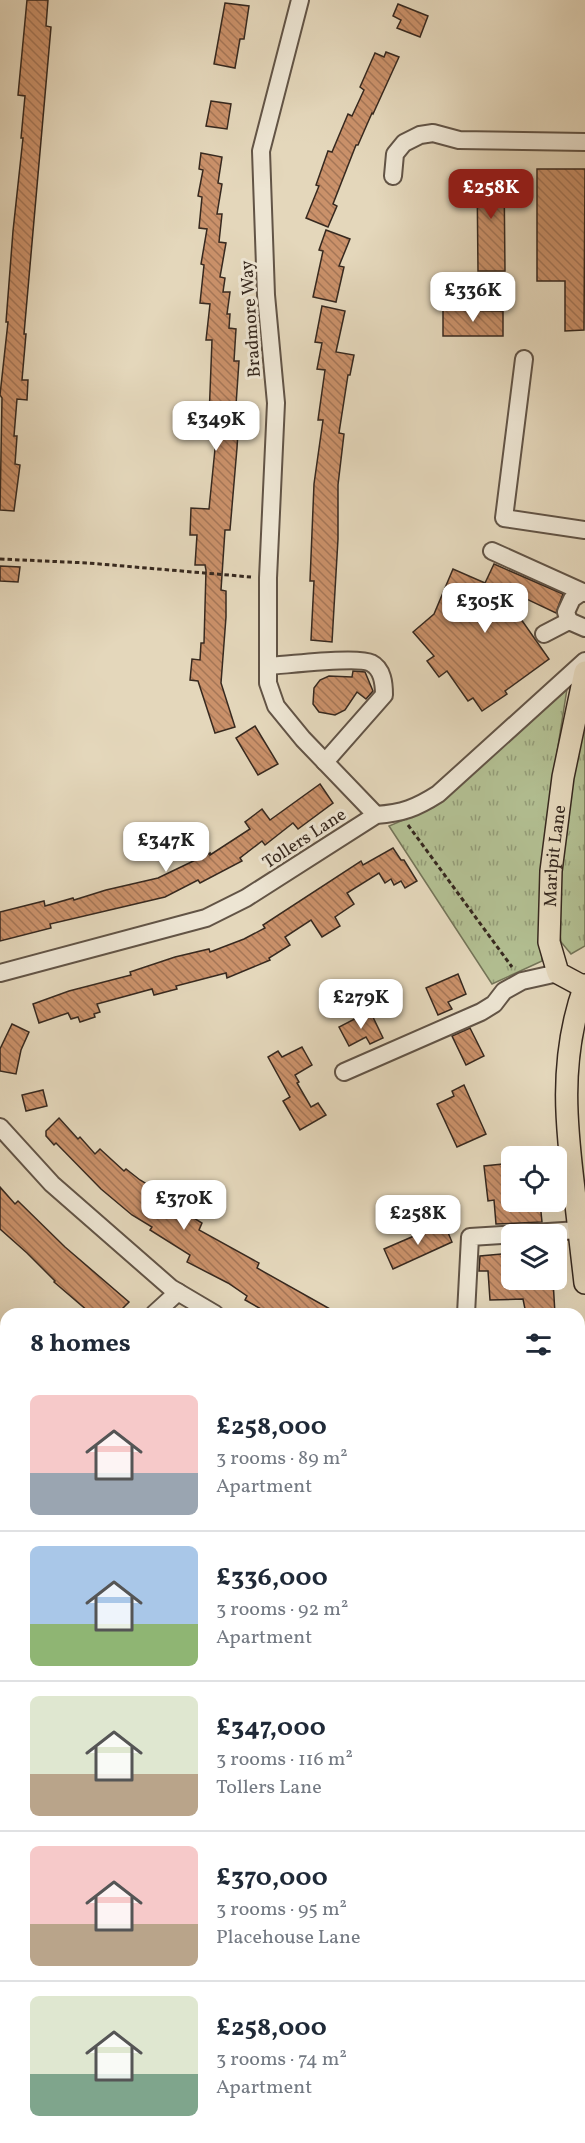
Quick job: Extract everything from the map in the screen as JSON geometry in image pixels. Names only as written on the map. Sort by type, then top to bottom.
[{"type":"main road","name":"Marlpit Lane","points":[[558,973],[549,942],[551,872],[563,777],[585,672]]},
{"type":"main road","points":[[558,973],[585,986],[574,1020],[565,1100],[567,1137],[585,1283]]},
{"type":"street","name":"Bradmore Way","points":[[300,0],[261,151],[266,295],[276,403],[268,578],[268,683],[276,706],[376,815]]},
{"type":"street","points":[[393,176],[395,154],[404,143],[420,135],[433,133],[459,140],[585,142]]},
{"type":"street","points":[[524,359],[504,518],[585,530]]},
{"type":"street","points":[[492,551],[584,593]]},
{"type":"street","points":[[584,593],[572,599],[566,612],[569,621],[585,628]]},
{"type":"street","points":[[544,634],[569,621]]},
{"type":"street","points":[[268,666],[356,660],[371,663],[380,673],[384,683],[384,695],[325,762]]},
{"type":"street","name":"Tollers Lane","points":[[0,973],[206,918],[246,898],[376,815],[399,814],[438,794],[585,661]]},
{"type":"street","points":[[344,1072],[481,1012],[494,1004],[504,991],[522,981],[558,973]]},
{"type":"street","points":[[0,1127],[52,1184],[178,1292],[205,1308]]},
{"type":"street","points":[[466,1308],[463,1236],[579,1230]]},
{"type":"street","points":[[161,1308],[178,1292]]},
{"type":"path","points":[[0,559],[88,563],[268,578]]},
{"type":"path","points":[[399,814],[522,981]]},
{"type":"green space","points":[[567,689],[547,825],[541,893],[542,961],[492,984],[389,826],[434,807]]},
{"type":"green space","points":[[585,707],[585,946],[571,954],[561,942],[559,928],[561,875],[573,773]]},
{"type":"building","points":[[27,0],[48,0],[46,26],[51,27],[24,334],[26,334],[22,380],[28,380],[27,400],[17,399],[14,436],[17,436],[15,464],[20,465],[14,511],[0,510],[2,398],[0,395],[23,138],[21,138],[25,96],[18,95]]},
{"type":"building","points":[[225,3],[249,6],[244,39],[240,39],[235,68],[214,64]]},
{"type":"building","points":[[398,4],[428,16],[420,37],[397,28],[401,20],[393,16]]},
{"type":"building","points":[[386,52],[399,57],[356,145],[333,204],[337,206],[328,227],[306,218],[319,186],[316,185],[328,151],[332,152],[348,114],[352,116],[364,90],[360,87],[375,53],[384,57]]},
{"type":"building","points":[[211,101],[231,104],[227,129],[206,126]]},
{"type":"building","points":[[201,153],[222,157],[218,183],[222,184],[217,214],[222,214],[219,242],[226,243],[220,277],[225,278],[223,292],[230,292],[227,314],[230,314],[229,328],[236,329],[234,361],[239,361],[232,432],[238,432],[237,448],[230,530],[225,530],[221,590],[226,591],[226,617],[221,683],[235,727],[215,733],[198,681],[190,680],[192,659],[200,660],[201,643],[204,643],[206,570],[205,565],[195,565],[197,535],[190,535],[191,508],[209,509],[218,419],[209,418],[212,340],[206,340],[210,304],[200,303],[204,265],[201,264],[207,229],[199,228],[202,197],[198,196],[203,170],[199,169]]},
{"type":"building","points":[[537,169],[585,169],[584,330],[565,331],[565,281],[537,281]]},
{"type":"building","points":[[477,170],[504,170],[505,271],[478,271]]},
{"type":"building","points":[[326,230],[350,239],[339,266],[344,267],[336,302],[313,297],[323,251],[319,250]]},
{"type":"building","points":[[322,306],[345,311],[336,352],[354,355],[350,375],[348,375],[339,433],[344,434],[338,485],[338,539],[332,642],[311,640],[314,581],[310,581],[314,484],[323,420],[318,420],[325,370],[317,369],[322,343],[315,342]]},
{"type":"building","points":[[443,310],[503,311],[503,336],[443,336]]},
{"type":"building","points":[[494,564],[563,594],[556,613],[497,585],[549,659],[505,691],[507,694],[482,711],[473,698],[468,701],[447,671],[439,677],[427,661],[434,656],[413,632],[434,614],[453,569],[485,583]]},
{"type":"building","points":[[0,566],[20,567],[18,582],[0,581]]},
{"type":"building","points":[[353,671],[365,672],[373,691],[366,699],[357,692],[345,710],[335,715],[319,712],[313,704],[314,688],[320,680],[329,676],[352,677]]},
{"type":"building","points":[[255,726],[278,764],[258,775],[236,738]]},
{"type":"building","points":[[320,784],[333,803],[298,829],[293,823],[265,845],[262,841],[240,858],[242,861],[200,883],[198,880],[165,897],[50,924],[51,928],[0,941],[0,912],[44,901],[45,906],[73,898],[74,900],[158,878],[210,853],[210,855],[250,829],[245,822],[262,809],[270,820]]},
{"type":"building","points":[[393,848],[401,860],[404,860],[417,881],[405,888],[401,881],[394,885],[391,879],[385,883],[379,873],[347,893],[354,904],[335,917],[340,926],[322,937],[311,920],[285,937],[290,945],[269,958],[270,960],[227,978],[226,973],[176,986],[177,989],[154,995],[152,989],[97,1004],[100,1012],[94,1014],[95,1017],[80,1022],[78,1017],[71,1019],[68,1013],[39,1023],[33,1004],[69,991],[131,975],[130,972],[175,957],[209,949],[210,952],[244,939],[265,928],[263,925],[361,861],[363,865]]},
{"type":"building","points":[[458,974],[466,994],[448,1002],[452,1009],[438,1015],[426,988]]},
{"type":"building","points":[[370,1011],[383,1038],[370,1044],[366,1037],[349,1046],[339,1027]]},
{"type":"building","points":[[12,1024],[29,1032],[21,1050],[16,1074],[0,1071],[0,1049]]},
{"type":"building","points":[[470,1028],[484,1056],[466,1065],[452,1036]]},
{"type":"building","points":[[302,1047],[312,1065],[295,1075],[299,1082],[297,1083],[311,1107],[318,1103],[326,1115],[300,1130],[283,1101],[290,1097],[268,1057],[278,1051],[282,1057]]},
{"type":"building","points":[[464,1085],[486,1134],[457,1147],[437,1104],[454,1096],[452,1091]]},
{"type":"building","points":[[43,1090],[47,1106],[26,1111],[22,1095]]},
{"type":"building","points":[[59,1118],[95,1154],[100,1149],[124,1171],[126,1169],[160,1192],[158,1196],[202,1223],[199,1230],[259,1263],[257,1268],[328,1308],[259,1308],[245,1300],[247,1296],[228,1283],[187,1262],[190,1255],[150,1230],[152,1227],[132,1215],[101,1189],[56,1143],[54,1145],[46,1136],[46,1131]]},
{"type":"building","points":[[501,1164],[501,1212],[541,1212],[542,1222],[496,1224],[494,1200],[488,1201],[484,1166]]},
{"type":"building","points":[[0,1187],[15,1204],[18,1201],[65,1247],[129,1302],[123,1308],[84,1308],[54,1282],[0,1229]]},
{"type":"building","points":[[444,1223],[452,1242],[393,1269],[384,1249]]},
{"type":"building","points":[[501,1254],[501,1290],[554,1290],[555,1308],[525,1308],[523,1299],[490,1300],[488,1271],[479,1271],[480,1256]]}]
